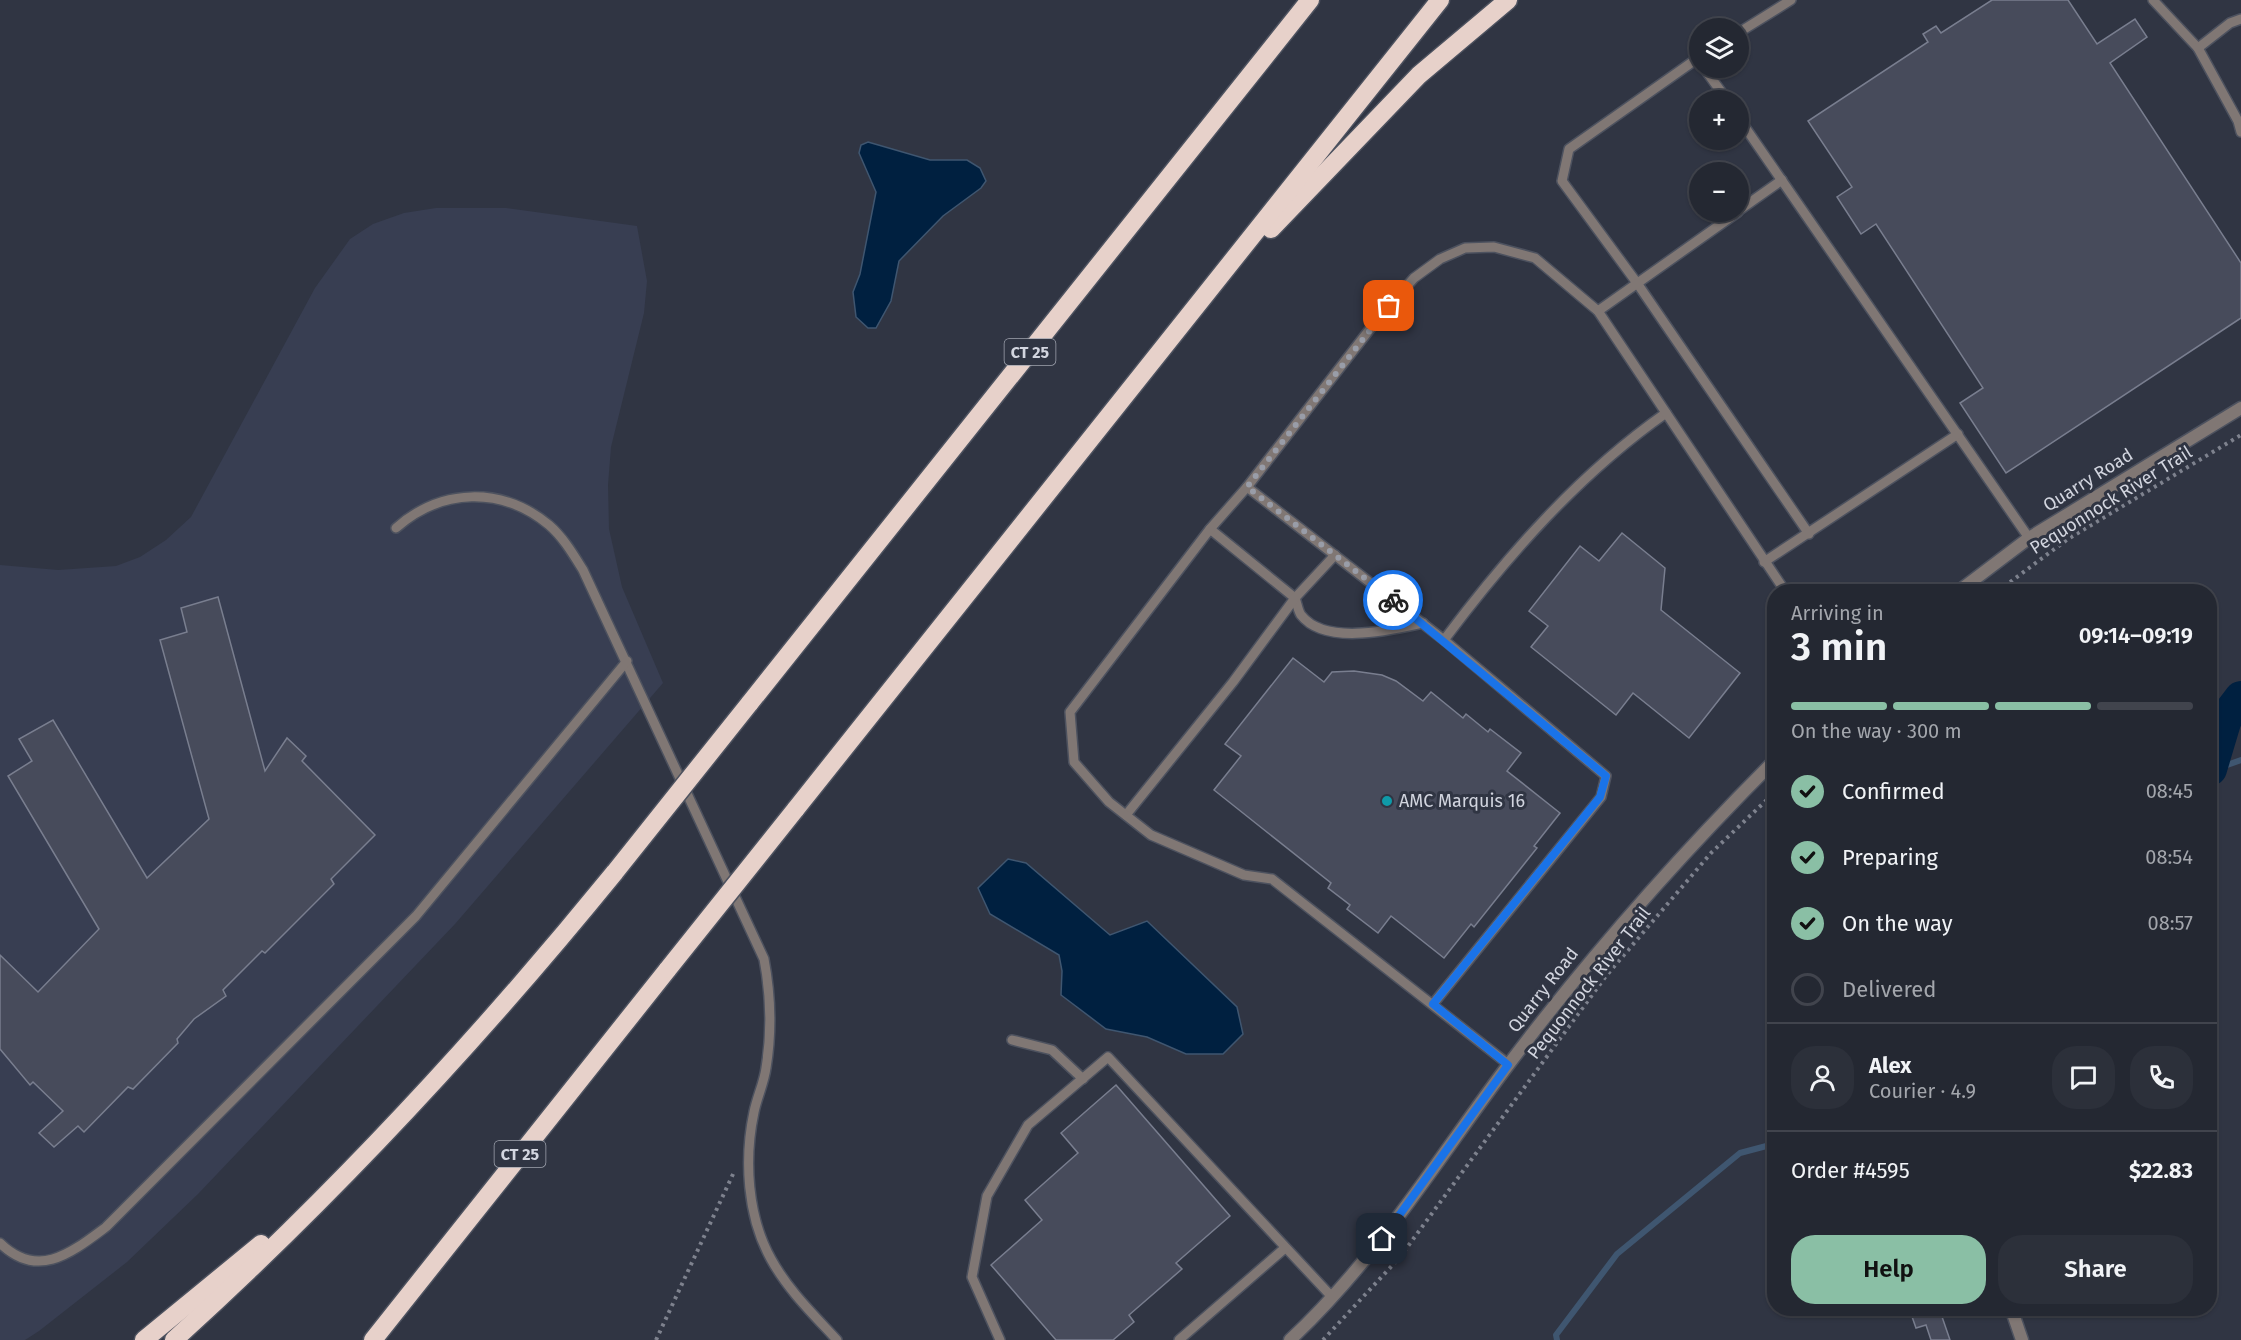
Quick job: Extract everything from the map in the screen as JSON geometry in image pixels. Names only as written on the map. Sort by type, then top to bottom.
[{"type":"highway","name":"CT 25","points":[[174,1340],[257,1263],[350,1171],[486,1024],[615,872],[1310,0]]},
{"type":"highway","name":"CT 25","points":[[373,1340],[1440,0]]},
{"type":"highway","points":[[1187,318],[1394,100],[1441,55],[1508,0]]},
{"type":"highway","points":[[144,1340],[350,1171]]},
{"type":"street","name":"Quarry Road","points":[[1968,584],[2029,538],[2241,408]]},
{"type":"street","name":"Quarry Road","points":[[1290,1340],[1332,1297],[1382,1239],[1508,1065],[1600,946],[1695,840],[1767,768]]},
{"type":"street","points":[[2014,1316],[2022,1340]]},
{"type":"lane","points":[[1749,26],[1791,0]]},
{"type":"lane","points":[[2153,0],[2198,48],[2238,121],[2241,132]]},
{"type":"lane","points":[[2198,48],[2229,23],[2241,19]]},
{"type":"lane","points":[[1689,65],[1569,149],[1562,181],[1637,283],[1809,534]]},
{"type":"lane","points":[[1749,133],[2029,538]]},
{"type":"lane","points":[[1749,203],[1782,180]]},
{"type":"lane","points":[[1598,311],[1723,222]]},
{"type":"lane","points":[[1508,1065],[1272,879],[1244,875],[1151,835],[1109,802],[1074,762],[1070,712],[1210,529],[1247,487],[1377,320],[1414,278],[1440,259],[1465,248],[1494,247],[1535,258],[1598,311],[1780,584]]},
{"type":"lane","points":[[1444,640],[1509,558],[1582,481],[1622,444],[1666,413]]},
{"type":"lane","points":[[1764,562],[1958,434]]},
{"type":"lane","points":[[1247,487],[1423,623],[1606,776],[1600,797],[1433,1004]]},
{"type":"lane","points":[[396,528],[414,512],[429,504],[458,497],[508,503],[551,526],[569,548],[627,662],[764,959],[771,1009],[770,1040],[766,1070],[749,1140],[748,1169],[752,1202],[758,1227],[770,1258],[789,1288],[837,1340]]},
{"type":"lane","points":[[1210,529],[1295,598],[1300,615],[1314,626],[1351,634],[1383,632],[1423,623]]},
{"type":"lane","points":[[1126,815],[1227,690],[1295,598],[1335,555]]},
{"type":"lane","points":[[0,1243],[13,1255],[27,1261],[42,1261],[59,1258],[75,1250],[106,1227],[416,916],[627,662]]},
{"type":"lane","points":[[1012,1040],[1052,1050],[1083,1079]]},
{"type":"lane","points":[[1000,1340],[972,1277],[987,1197],[1028,1125],[1108,1057],[1332,1297]]},
{"type":"lane","points":[[1179,1340],[1285,1248]]},
{"type":"path","name":"Pequonnock River Trail","points":[[2007,584],[2068,539],[2241,435]]},
{"type":"path","name":"Pequonnock River Trail","points":[[1323,1340],[1400,1257],[1606,976],[1711,854],[1767,800]]},
{"type":"path","points":[[656,1340],[749,1140]]},
{"type":"shaded area","points":[[436,208],[506,208],[637,226],[647,281],[644,313],[611,447],[608,485],[609,529],[622,587],[663,683],[455,924],[198,1194],[127,1262],[39,1331],[25,1340],[0,1340],[0,565],[58,570],[116,566],[140,557],[166,540],[191,517],[315,288],[350,239],[373,224],[404,213]]},
{"type":"water","points":[[868,142],[930,160],[967,160],[980,168],[986,181],[981,188],[943,216],[899,261],[891,301],[876,328],[868,328],[856,317],[853,292],[860,274],[876,192],[859,153],[861,145]]},
{"type":"water","points":[[1008,859],[1026,863],[1110,935],[1147,921],[1237,1007],[1243,1034],[1223,1054],[1186,1054],[1147,1037],[1106,1029],[1061,995],[1062,971],[1059,955],[990,914],[978,888]]},
{"type":"building","points":[[1992,0],[2068,0],[2097,44],[2135,19],[2147,37],[2110,63],[2241,263],[2241,318],[2006,473],[1960,403],[1983,388],[1876,224],[1861,234],[1837,197],[1852,187],[1808,121],[1928,42],[1923,34],[1936,26],[1941,33]]},
{"type":"building","points":[[1622,533],[1665,568],[1661,610],[1740,673],[1689,738],[1633,693],[1616,715],[1531,647],[1548,626],[1529,611],[1580,546],[1599,561]]},
{"type":"building","points":[[218,597],[265,771],[287,738],[306,756],[302,761],[375,835],[331,879],[334,884],[265,953],[262,951],[223,990],[226,996],[194,1019],[177,1039],[178,1043],[133,1089],[128,1087],[84,1132],[78,1126],[54,1147],[39,1133],[63,1111],[33,1082],[30,1085],[0,1049],[0,955],[38,992],[99,929],[8,776],[32,761],[19,739],[53,720],[147,878],[209,819],[160,640],[187,632],[181,608]]},
{"type":"building","name":"AMC Marquis 16","points":[[1293,658],[1324,682],[1332,672],[1354,671],[1382,675],[1396,681],[1423,701],[1431,692],[1463,718],[1466,714],[1488,732],[1490,729],[1521,753],[1507,771],[1560,813],[1534,846],[1537,848],[1474,927],[1471,924],[1444,958],[1391,916],[1378,933],[1347,909],[1350,905],[1328,888],[1331,883],[1214,790],[1241,756],[1225,744]]},
{"type":"building","points":[[1116,1085],[1230,1216],[1176,1263],[1182,1269],[1129,1315],[1134,1322],[1113,1340],[1056,1340],[991,1265],[1042,1220],[1025,1200],[1078,1153],[1061,1133]]},
{"type":"building","points":[[1912,1316],[1942,1316],[1950,1340],[1931,1340],[1926,1325],[1916,1328]]},
{"type":"waterway","points":[[2217,746],[2225,719],[2241,698]]},
{"type":"waterway","points":[[2217,769],[2241,760]]},
{"type":"waterway","points":[[1557,1340],[1556,1335],[1617,1254],[1740,1153],[1767,1146]]},
{"type":"way so far","points":[[1389,306],[1247,487],[1393,600]]},
{"type":"place","name":"AMC Marquis 16","points":[[1387,801]]},
{"type":"route","points":[[1382,1239],[1508,1065],[1433,1004],[1600,797],[1606,776],[1486,674],[1393,600]]}]
